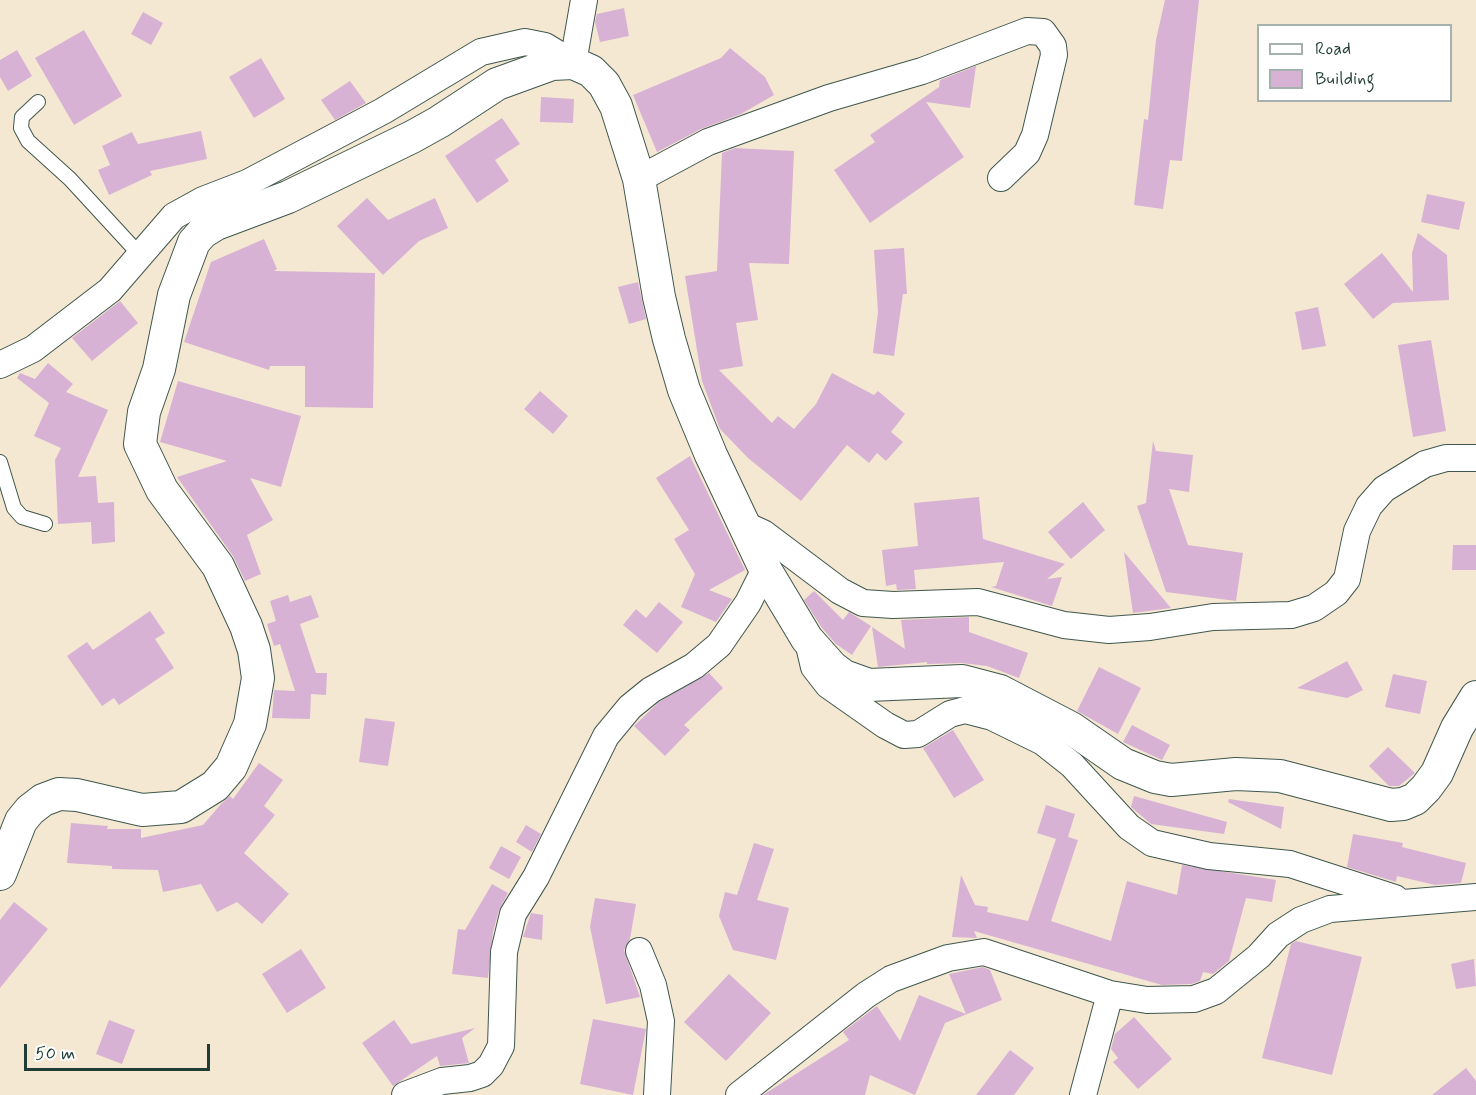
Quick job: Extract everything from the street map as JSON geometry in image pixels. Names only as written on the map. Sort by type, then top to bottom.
[{"type":"street","points":[[573,63],[584,0]]},
{"type":"street","points":[[639,179],[708,142],[829,98],[922,71],[1027,32],[1043,32],[1053,46],[1054,55],[1035,135],[1027,153],[1001,178]]},
{"type":"street","points":[[0,365],[33,349],[110,290],[174,216],[202,200],[247,183],[383,111],[481,52],[525,42],[545,46],[591,71],[604,84],[616,106],[639,179],[654,270],[669,339],[684,390],[765,569],[807,639],[832,667],[844,676],[868,685],[962,681],[1000,690],[1071,728],[1123,764],[1155,777],[1172,780],[1236,774],[1280,776],[1391,805],[1403,804],[1415,799],[1426,788],[1437,772],[1457,728],[1476,697]]},
{"type":"street","points":[[0,874],[21,821],[43,800],[59,794],[77,795],[142,810],[181,807],[215,786],[231,767],[252,716],[258,678],[249,634],[233,593],[218,566],[152,474],[140,444],[140,432],[159,369],[174,296],[194,242],[203,231],[216,224],[276,202],[440,122],[497,84],[535,69],[573,63]]},
{"type":"street","points":[[202,200],[276,202]]},
{"type":"street","points":[[743,524],[763,533],[840,591],[863,603],[893,605],[978,602],[1064,625],[1109,630],[1150,627],[1213,617],[1291,615],[1322,603],[1336,593],[1347,579],[1358,531],[1369,506],[1384,489],[1425,464],[1446,458],[1476,458]]},
{"type":"street","points":[[405,1095],[442,1081],[470,1078],[482,1074],[491,1065],[501,1046],[504,952],[513,914],[536,878],[606,736],[630,707],[694,666],[719,645],[748,603],[765,569]]},
{"type":"street","points":[[807,639],[814,667],[828,685],[904,735],[918,734],[958,711],[965,710],[992,717],[1043,742],[1059,753],[1084,776],[1129,827],[1152,843],[1209,856],[1298,866],[1407,902]]},
{"type":"street","points":[[739,1095],[883,984],[920,966],[948,958],[984,952],[1110,994],[1147,1000],[1194,999],[1216,991],[1259,956],[1278,935],[1301,920],[1330,909],[1476,897]]},
{"type":"street","points":[[639,951],[652,985],[661,1021],[657,1095]]},
{"type":"street","points":[[1083,1095],[1110,994]]},
{"type":"lane","points":[[38,102],[22,117],[21,128],[28,141],[70,179],[140,255]]},
{"type":"lane","points":[[0,462],[14,508],[22,517],[45,524]]},
{"type":"building","points":[[1165,0],[1199,0],[1182,161],[1170,160],[1163,209],[1134,205],[1144,119],[1148,120],[1156,40]]},
{"type":"building","points":[[624,8],[629,36],[600,42],[595,22],[597,14]]},
{"type":"building","points":[[143,12],[163,23],[151,45],[131,34]]},
{"type":"building","points":[[84,30],[122,96],[74,125],[35,58]]},
{"type":"building","points":[[730,48],[765,77],[774,95],[741,114],[701,129],[657,152],[633,95],[721,58]]},
{"type":"building","points":[[17,50],[32,76],[8,91],[0,77],[0,60]]},
{"type":"building","points":[[261,58],[285,99],[254,118],[229,77]]},
{"type":"building","points":[[976,66],[970,108],[926,102],[964,157],[870,223],[834,170],[875,142],[870,135],[939,87],[940,80]]},
{"type":"building","points":[[350,81],[366,103],[335,120],[321,100]]},
{"type":"building","points":[[541,97],[574,99],[573,123],[540,122]]},
{"type":"building","points":[[502,118],[520,144],[495,160],[509,181],[477,203],[445,156]]},
{"type":"building","points":[[201,131],[207,159],[150,171],[152,175],[109,195],[98,170],[110,165],[102,146],[132,132],[138,144]]},
{"type":"building","points":[[735,148],[794,151],[789,264],[749,263],[758,320],[736,323],[743,366],[719,370],[772,423],[778,416],[794,429],[816,404],[832,373],[874,395],[878,391],[905,414],[891,432],[903,442],[886,461],[877,453],[869,463],[847,445],[801,501],[748,458],[720,429],[702,381],[685,276],[717,271],[722,153]]},
{"type":"building","points":[[1427,194],[1465,202],[1459,230],[1421,222]]},
{"type":"building","points":[[367,198],[388,220],[435,198],[448,228],[419,241],[383,275],[337,226]]},
{"type":"building","points":[[1418,233],[1447,255],[1449,300],[1393,303],[1373,319],[1344,284],[1382,253],[1413,292],[1412,253]]},
{"type":"building","points":[[264,239],[277,269],[274,271],[375,273],[373,408],[305,407],[305,366],[270,366],[269,370],[184,342],[211,262]]},
{"type":"building","points":[[904,248],[907,294],[903,294],[894,356],[873,353],[878,312],[874,250]]},
{"type":"building","points":[[638,282],[646,319],[629,324],[618,287]]},
{"type":"building","points":[[120,301],[138,323],[92,361],[72,338]]},
{"type":"building","points":[[1318,307],[1326,346],[1302,350],[1295,312]]},
{"type":"building","points":[[1431,340],[1446,431],[1413,437],[1398,345]]},
{"type":"building","points":[[48,363],[73,384],[66,392],[108,410],[78,477],[96,476],[98,503],[114,502],[115,542],[92,544],[91,522],[58,524],[55,460],[61,448],[34,436],[49,403],[17,378],[20,373],[35,379]]},
{"type":"building","points":[[178,381],[301,416],[281,487],[250,478],[273,520],[247,535],[261,574],[245,581],[233,556],[177,477],[227,461],[160,442]]},
{"type":"building","points":[[540,391],[568,416],[553,434],[524,409]]},
{"type":"building","points":[[1153,441],[1156,451],[1193,455],[1189,492],[1169,489],[1188,545],[1243,553],[1236,601],[1166,592],[1137,506],[1146,503]]},
{"type":"building","points":[[690,456],[745,570],[709,590],[732,599],[716,622],[681,607],[695,574],[674,539],[689,530],[656,478]]},
{"type":"building","points":[[979,497],[983,539],[1065,564],[1047,579],[1062,577],[1052,606],[991,587],[996,586],[1004,562],[914,570],[916,589],[897,590],[896,584],[886,586],[882,550],[918,546],[914,503]]},
{"type":"building","points":[[1083,502],[1105,530],[1071,559],[1048,532]]},
{"type":"building","points":[[1453,545],[1476,545],[1476,570],[1452,570]]},
{"type":"building","points":[[1124,552],[1171,608],[1133,613]]},
{"type":"building","points":[[814,591],[843,620],[849,612],[871,626],[852,655],[836,644],[822,628],[804,600]]},
{"type":"building","points":[[288,595],[290,602],[311,595],[319,617],[300,624],[316,673],[327,673],[326,695],[311,694],[310,719],[272,718],[274,690],[295,691],[280,644],[274,646],[267,624],[276,621],[270,601]]},
{"type":"building","points":[[659,602],[683,622],[657,653],[623,625],[636,609],[646,618]]},
{"type":"building","points":[[150,611],[165,633],[155,639],[174,668],[119,705],[114,698],[102,706],[67,656],[87,642],[93,650]]},
{"type":"building","points":[[969,617],[969,632],[1028,653],[1019,678],[987,666],[962,663],[927,664],[927,662],[878,667],[872,627],[905,649],[901,620]]},
{"type":"building","points":[[1347,661],[1363,690],[1347,698],[1297,688]]},
{"type":"building","points":[[1099,667],[1141,688],[1118,734],[1077,711]]},
{"type":"building","points":[[709,673],[723,688],[684,725],[690,730],[665,756],[634,726],[659,702]]},
{"type":"building","points":[[1393,674],[1427,681],[1420,714],[1385,707]]},
{"type":"building","points":[[365,718],[395,722],[388,766],[359,762]]},
{"type":"building","points":[[1132,725],[1170,745],[1162,760],[1123,742]]},
{"type":"building","points":[[953,730],[984,780],[954,798],[923,748]]},
{"type":"building","points":[[1388,747],[1415,773],[1399,786],[1389,786],[1369,766]]},
{"type":"building","points":[[259,763],[283,780],[264,806],[275,815],[244,853],[289,894],[262,924],[237,902],[217,912],[201,884],[163,892],[158,870],[112,869],[112,866],[67,863],[71,823],[108,826],[107,829],[141,829],[141,838],[203,825],[230,796],[233,799]]},
{"type":"building","points":[[1134,796],[1227,822],[1224,834],[1151,824],[1131,807]]},
{"type":"building","points":[[1229,799],[1284,807],[1281,829],[1228,802]]},
{"type":"building","points":[[1046,805],[1075,814],[1068,837],[1078,840],[1051,921],[1111,941],[1127,881],[1177,895],[1182,865],[1276,880],[1272,902],[1246,898],[1229,961],[1213,974],[1203,972],[1200,981],[1191,984],[1162,985],[974,931],[977,938],[952,937],[961,875],[975,905],[988,907],[987,912],[1028,921],[1056,839],[1037,833]]},
{"type":"building","points":[[526,825],[541,834],[532,852],[516,842]]},
{"type":"building","points":[[1353,834],[1403,843],[1402,847],[1466,863],[1461,883],[1435,885],[1397,876],[1396,882],[1347,867]]},
{"type":"building","points":[[754,843],[774,849],[757,900],[789,908],[776,960],[733,950],[719,916],[725,892],[737,895]]},
{"type":"building","points":[[501,846],[521,857],[509,879],[489,868]]},
{"type":"building","points":[[492,884],[508,893],[499,910],[493,932],[488,978],[452,974],[458,929],[465,930]]},
{"type":"building","points":[[595,898],[636,904],[630,939],[624,950],[640,997],[606,1004],[590,927]]},
{"type":"building","points":[[14,902],[48,929],[0,988],[0,920]]},
{"type":"building","points":[[531,913],[543,915],[542,940],[523,937]]},
{"type":"building","points":[[1296,941],[1362,957],[1332,1075],[1262,1058],[1291,944]]},
{"type":"building","points":[[301,949],[326,988],[287,1013],[262,974]]},
{"type":"building","points":[[1474,959],[1476,986],[1456,989],[1451,964]]},
{"type":"building","points":[[983,967],[990,970],[1002,1000],[945,1023],[915,1095],[870,1075],[865,1095],[763,1095],[849,1040],[843,1032],[877,1006],[900,1041],[919,995],[966,1014],[949,974]]},
{"type":"building","points":[[729,974],[771,1013],[726,1061],[684,1022]]},
{"type":"building","points":[[1134,1017],[1172,1059],[1138,1089],[1113,1062],[1118,1058],[1111,1049],[1115,1034]]},
{"type":"building","points":[[593,1019],[646,1029],[633,1095],[580,1084]]},
{"type":"building","points":[[109,1020],[135,1030],[122,1064],[96,1054]]},
{"type":"building","points":[[394,1020],[411,1044],[475,1028],[462,1038],[469,1063],[440,1066],[437,1056],[393,1086],[362,1043]]},
{"type":"building","points":[[1010,1050],[1034,1068],[1014,1095],[976,1095]]},
{"type":"building","points":[[1466,1068],[1476,1081],[1476,1095],[1432,1095]]}]
